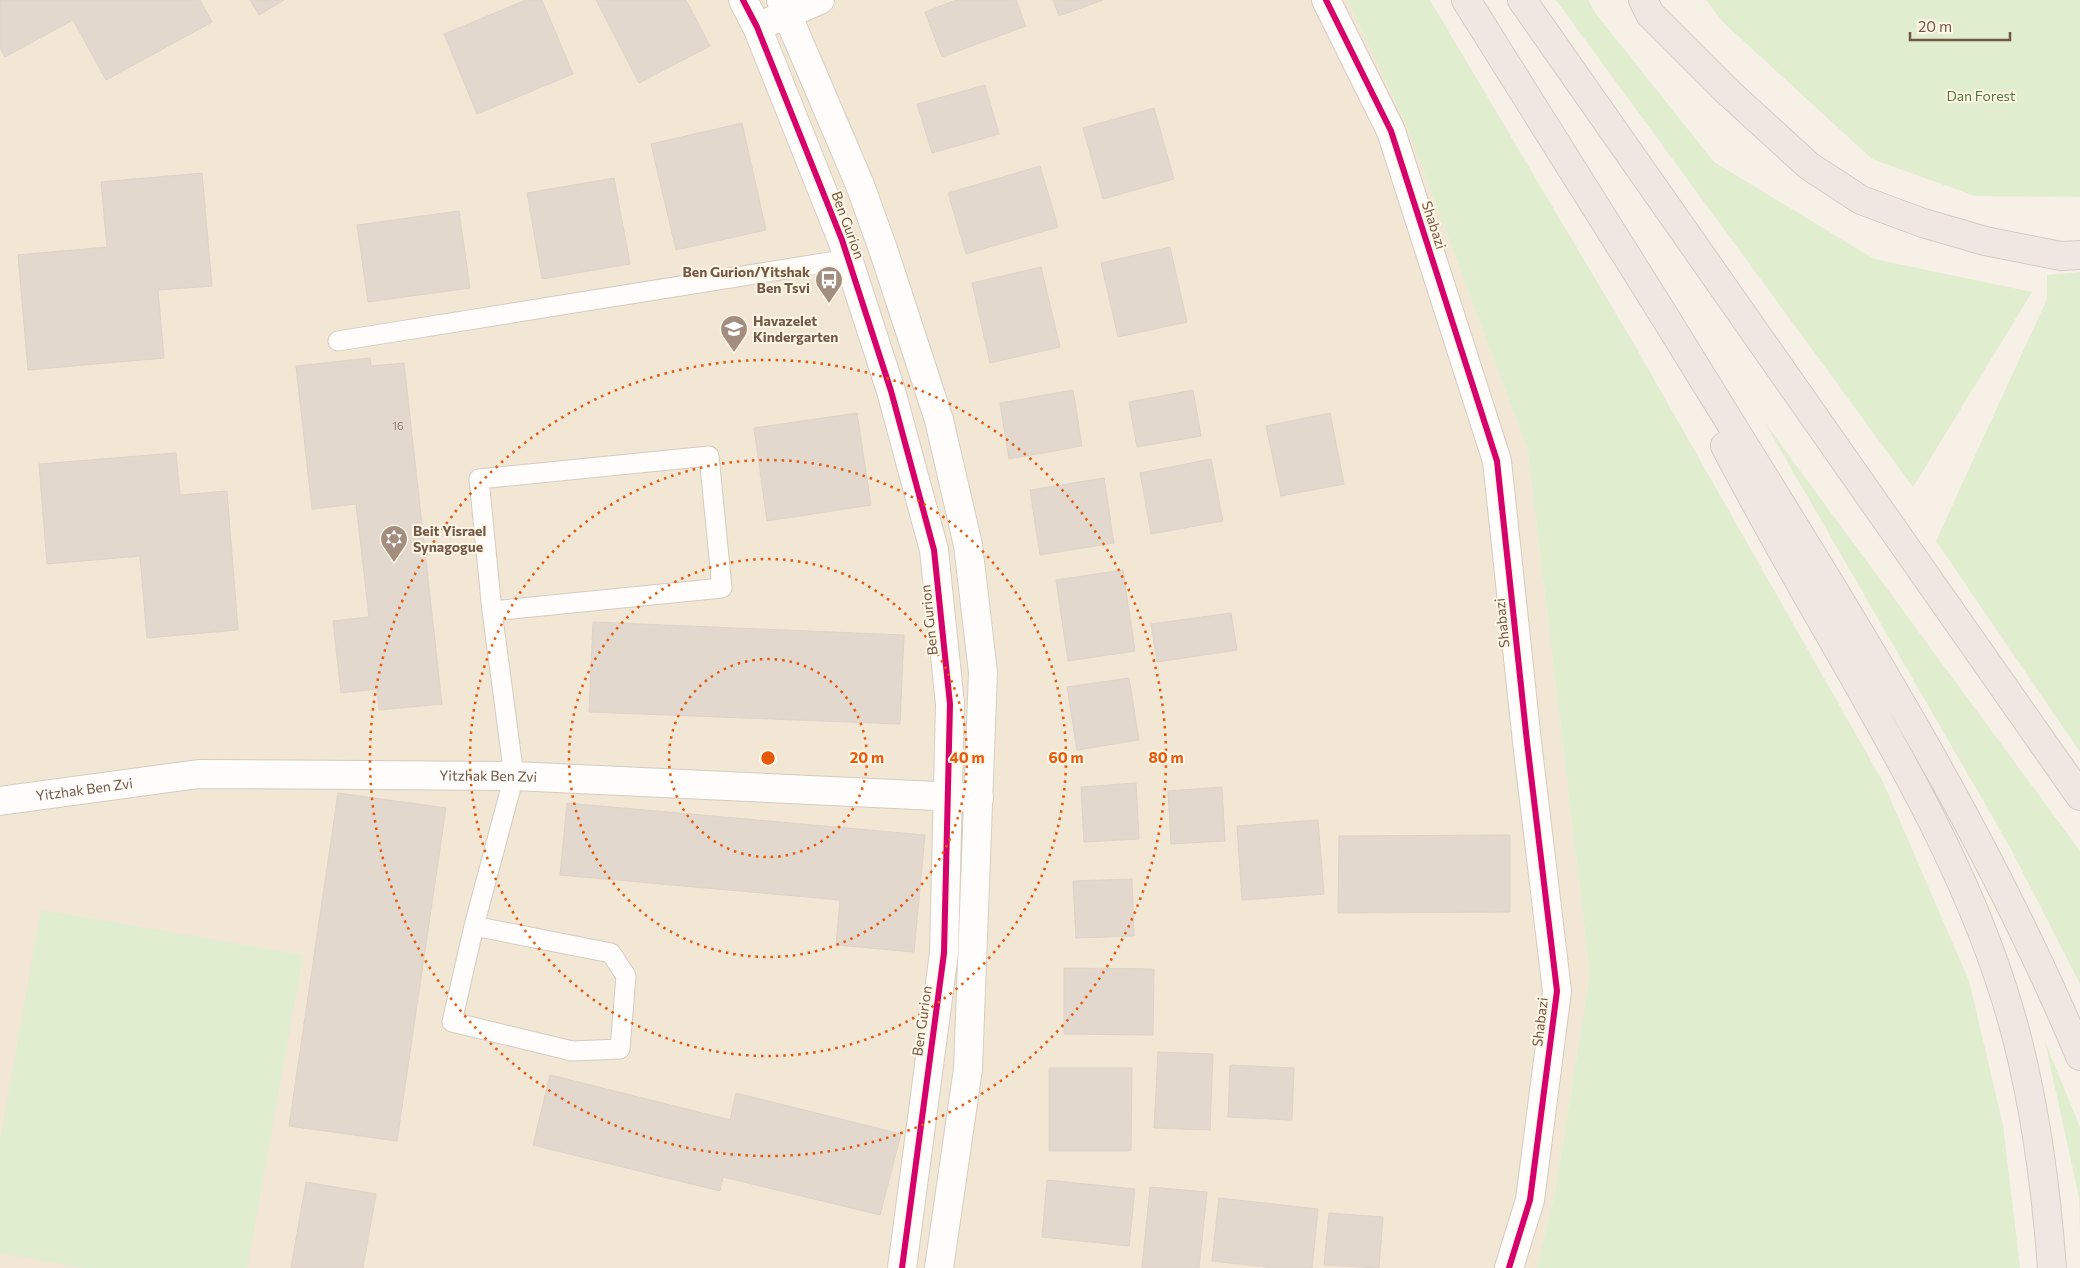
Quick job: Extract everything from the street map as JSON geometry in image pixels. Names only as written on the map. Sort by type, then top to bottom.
[{"type":"highway","points":[[1466,0],[1617,238],[1872,651],[2012,904],[2080,1056]]},
{"type":"highway","points":[[1522,0],[2080,796]]},
{"type":"highway","points":[[1643,0],[1650,14],[1728,92],[1809,166],[1861,200],[1923,223],[1985,241],[2061,256],[2080,255]]},
{"type":"highway","points":[[1617,238],[1772,535],[1889,738],[1940,836],[1975,915],[2003,989],[2023,1059],[2040,1153],[2052,1268]]},
{"type":"street","name":"Ben Gurion","points":[[743,0],[757,27],[842,240],[890,391],[934,550],[950,704],[944,953],[902,1268]]},
{"type":"street","points":[[757,27],[784,7],[820,0]]},
{"type":"street","name":"Shabazi","points":[[1326,0],[1391,131],[1497,461],[1527,742],[1557,991],[1530,1200],[1510,1268]]},
{"type":"street","name":"Ben Gurion","points":[[784,7],[860,185],[940,420],[968,545],[983,672],[968,1069],[939,1268]]},
{"type":"street","name":"Yitzhak Ben Zvi","points":[[0,801],[199,774],[514,776],[978,798]]},
{"type":"lane","points":[[338,341],[848,259]]},
{"type":"lane","points":[[474,926],[611,952],[626,976],[620,1050],[572,1051],[452,1022],[474,926],[514,776],[492,611],[479,479],[709,456],[722,588],[492,611]]},
{"type":"shaded area","points":[[0,0],[1347,0],[1406,124],[1528,451],[1590,974],[1554,1196],[1537,1268],[0,1268]]},
{"type":"green space","points":[[1347,0],[1430,0],[1638,351],[1883,782],[1969,981],[2003,1125],[2020,1268],[1537,1268],[1554,1196],[1590,974],[1528,451],[1406,124]]},
{"type":"green space","points":[[1556,0],[1588,0],[1596,14],[1714,162],[1874,259],[2032,292],[1913,487]]},
{"type":"green space","name":"Dan Forest","points":[[1706,0],[2080,0],[2080,197],[1975,196],[1872,159],[1723,22]]},
{"type":"green space","points":[[2080,272],[2080,752],[1936,541],[2047,299],[2047,275]]},
{"type":"green space","points":[[1765,423],[2080,851],[2080,984],[2011,849]]},
{"type":"green space","points":[[41,910],[303,955],[247,1268],[84,1268],[0,1253],[0,1142]]},
{"type":"green space","points":[[2045,1042],[2080,1127],[2080,1230],[2079,1197]]},
{"type":"building","points":[[0,0],[200,0],[212,22],[106,80],[73,20],[5,57],[0,48]]},
{"type":"building","points":[[250,0],[284,0],[259,15]]},
{"type":"building","points":[[526,0],[542,0],[573,74],[477,114],[444,34]]},
{"type":"building","points":[[596,0],[686,0],[710,46],[639,83]]},
{"type":"building","points":[[956,0],[1016,0],[1026,26],[942,57],[925,12]]},
{"type":"building","points":[[1053,0],[1103,0],[1059,16]]},
{"type":"building","points":[[985,85],[999,134],[932,153],[917,104]]},
{"type":"building","points":[[1154,108],[1174,179],[1103,199],[1083,128]]},
{"type":"building","points":[[742,123],[766,230],[676,250],[651,144]]},
{"type":"building","points":[[1040,166],[1058,227],[966,254],[948,193]]},
{"type":"building","points":[[202,173],[212,286],[158,290],[164,358],[28,370],[18,255],[107,247],[101,182]]},
{"type":"building","points":[[614,178],[630,264],[542,279],[527,193]]},
{"type":"building","points":[[459,211],[470,288],[368,302],[357,225]]},
{"type":"building","points":[[1170,247],[1187,322],[1118,337],[1101,263]]},
{"type":"building","points":[[1041,267],[1060,347],[990,363],[972,283]]},
{"type":"building","name":"Beit Yisrael Synagogue","points":[[370,358],[371,366],[404,363],[442,704],[379,710],[377,689],[341,693],[333,621],[369,617],[356,504],[312,509],[296,366]]},
{"type":"building","points":[[1073,390],[1082,446],[1009,459],[1000,403]]},
{"type":"building","points":[[1193,390],[1201,436],[1137,447],[1129,402]]},
{"type":"building","points":[[857,413],[871,505],[767,521],[754,428]]},
{"type":"building","points":[[1330,413],[1344,484],[1281,496],[1266,426]]},
{"type":"building","points":[[176,453],[180,495],[227,491],[238,630],[147,638],[140,556],[47,564],[39,464]]},
{"type":"building","points":[[1211,459],[1223,521],[1151,534],[1140,473]]},
{"type":"building","points":[[1104,478],[1114,543],[1040,555],[1030,490]]},
{"type":"building","points":[[1123,570],[1135,651],[1068,661],[1056,580]]},
{"type":"building","points":[[1231,613],[1237,650],[1157,662],[1151,624]]},
{"type":"building","points":[[593,622],[904,635],[900,724],[589,712]]},
{"type":"building","points":[[1129,678],[1139,740],[1077,750],[1067,687]]},
{"type":"building","points":[[1136,783],[1139,839],[1084,842],[1081,787]]},
{"type":"building","points":[[1222,787],[1225,841],[1171,844],[1168,791]]},
{"type":"building","points":[[338,793],[446,808],[397,1141],[289,1126]]},
{"type":"building","points":[[567,803],[925,835],[914,952],[836,945],[840,900],[560,875]]},
{"type":"building","points":[[1318,820],[1324,894],[1242,900],[1237,826]]},
{"type":"building","points":[[1510,835],[1510,912],[1338,913],[1339,836]]},
{"type":"building","points":[[1132,879],[1134,936],[1076,938],[1073,881]]},
{"type":"building","points":[[1064,968],[1154,969],[1153,1035],[1064,1034]]},
{"type":"building","points":[[1158,1052],[1213,1054],[1210,1130],[1154,1128]]},
{"type":"building","points":[[1230,1065],[1294,1068],[1292,1120],[1228,1117]]},
{"type":"building","points":[[1049,1068],[1132,1068],[1131,1151],[1049,1151]]},
{"type":"building","points":[[550,1075],[730,1120],[736,1093],[901,1134],[880,1215],[723,1177],[720,1191],[533,1145]]},
{"type":"building","points":[[1047,1180],[1135,1189],[1129,1246],[1042,1237]]},
{"type":"building","points":[[306,1182],[376,1194],[363,1268],[291,1268]]},
{"type":"building","points":[[1150,1187],[1207,1192],[1199,1268],[1142,1268]]},
{"type":"building","points":[[1219,1198],[1318,1209],[1312,1268],[1274,1268],[1212,1261]]},
{"type":"building","points":[[1329,1213],[1383,1217],[1379,1268],[1324,1265]]},
{"type":"cycle path","points":[[743,0],[757,27],[842,240],[891,391],[934,550],[950,704],[944,953],[902,1268]]},
{"type":"cycle path","points":[[1326,0],[1391,131],[1497,461],[1527,742],[1557,991],[1530,1200],[1509,1268]]},
{"type":"place","name":"Ben Gurion/Yitshak Ben Tsvi","points":[[829,304]]},
{"type":"place","name":"Havazelet Kindergarten","points":[[734,353]]},
{"type":"place","name":"Beit Yisrael Synagogue","points":[[394,563]]}]
